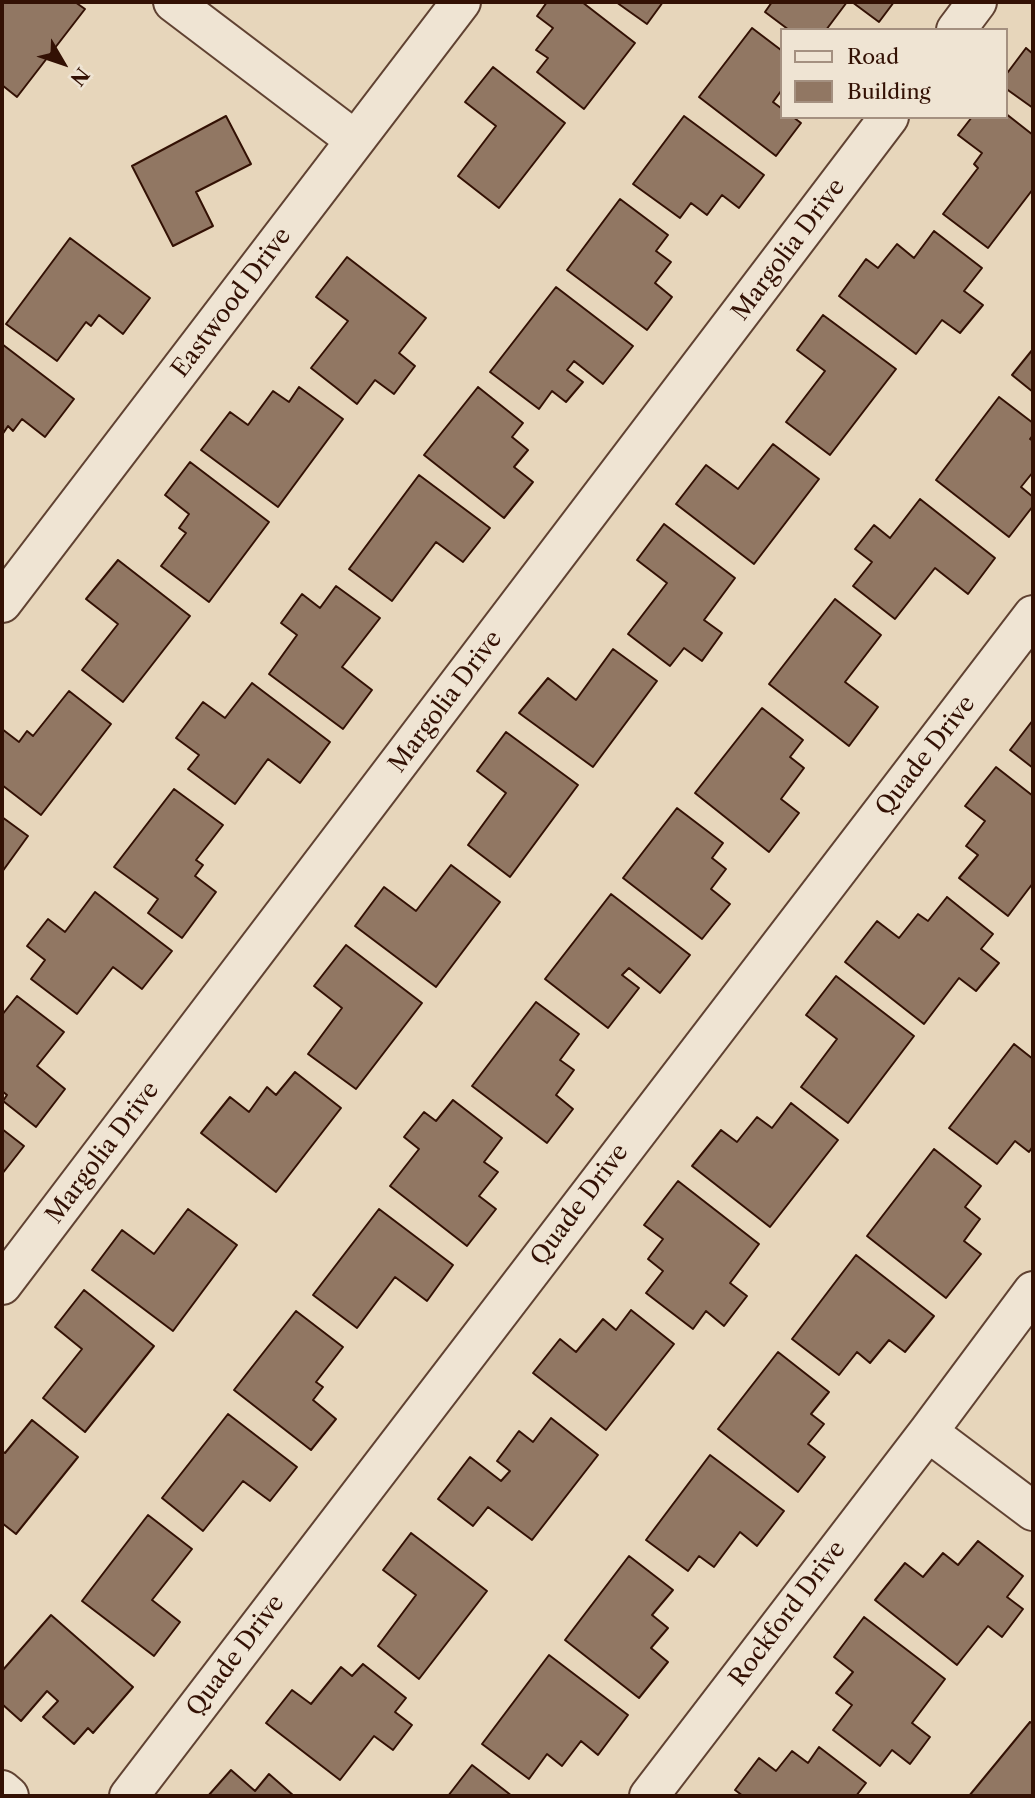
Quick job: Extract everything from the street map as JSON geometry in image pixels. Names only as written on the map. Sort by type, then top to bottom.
[{"type":"street","points":[[173,2],[355,140]]},
{"type":"street","name":"Eastwood Drive","points":[[2,603],[461,2]]},
{"type":"street","points":[[958,28],[977,2]]},
{"type":"street","name":"Margolia Drive","points":[[2,1285],[887,119]]},
{"type":"street","name":"Quade Drive","points":[[129,1796],[1033,615]]},
{"type":"street","name":"Rockford Drive","points":[[649,1796],[1033,1291]]},
{"type":"street","points":[[928,1432],[1033,1511]]},
{"type":"street","points":[[2,1790],[9,1796]]},
{"type":"building","points":[[2,2],[75,2],[85,9],[17,97],[2,85]]},
{"type":"building","points":[[547,2],[582,2],[635,43],[584,109],[537,72],[548,58],[536,50],[553,28],[537,16]]},
{"type":"building","points":[[616,2],[663,2],[647,24]]},
{"type":"building","points":[[772,2],[847,2],[828,28],[786,28],[765,12]]},
{"type":"building","points":[[852,2],[894,2],[879,22]]},
{"type":"building","points":[[752,28],[780,49],[780,92],[773,102],[780,107],[780,119],[796,119],[801,123],[776,156],[699,97]]},
{"type":"building","points":[[1026,48],[1033,54],[1033,108],[1007,89],[1007,73]]},
{"type":"building","points":[[493,67],[565,123],[499,208],[458,176],[496,126],[465,102]]},
{"type":"building","points":[[1007,115],[1033,135],[1033,189],[988,248],[943,214],[978,168],[974,164],[982,153],[958,135],[970,119],[1007,119]]},
{"type":"building","points":[[226,116],[251,164],[196,192],[213,226],[173,246],[132,166]]},
{"type":"building","points":[[684,116],[764,175],[739,208],[722,195],[707,215],[691,203],[680,218],[633,184]]},
{"type":"building","points":[[620,199],[668,235],[656,251],[671,262],[655,283],[672,297],[647,330],[567,270]]},
{"type":"building","points":[[934,231],[982,268],[964,291],[983,305],[960,333],[942,320],[916,354],[839,296],[866,259],[878,268],[897,244],[914,258]]},
{"type":"building","points":[[70,238],[150,298],[123,334],[99,315],[91,326],[86,322],[57,361],[6,324]]},
{"type":"building","points":[[347,257],[426,318],[399,353],[415,366],[394,394],[375,380],[357,404],[311,368],[348,321],[316,297]]},
{"type":"building","points":[[556,287],[633,346],[603,384],[574,361],[567,370],[583,382],[566,402],[552,391],[539,409],[490,372]]},
{"type":"building","points":[[823,315],[896,369],[830,455],[786,422],[825,371],[797,350]]},
{"type":"building","points":[[2,344],[74,399],[45,437],[22,419],[13,431],[8,426],[2,435]]},
{"type":"building","points":[[1033,349],[1033,392],[1012,375]]},
{"type":"building","points":[[299,387],[343,419],[278,507],[201,450],[230,412],[248,425],[273,391],[289,402]]},
{"type":"building","points":[[478,387],[523,423],[512,437],[528,450],[514,467],[533,482],[504,518],[424,455]]},
{"type":"building","points":[[999,397],[1033,423],[1033,435],[1030,439],[1033,441],[1033,472],[1021,487],[1033,497],[1033,506],[1009,537],[936,480]]},
{"type":"building","points":[[773,444],[819,479],[754,564],[676,504],[706,465],[738,489]]},
{"type":"building","points":[[190,462],[269,522],[209,602],[161,566],[186,533],[179,528],[189,514],[165,495]]},
{"type":"building","points":[[419,475],[490,528],[463,562],[436,542],[392,601],[349,569]]},
{"type":"building","points":[[920,499],[995,558],[968,594],[935,568],[895,619],[853,586],[872,562],[855,549],[874,525],[890,538]]},
{"type":"building","points":[[664,524],[735,578],[704,620],[722,633],[702,661],[684,648],[670,666],[628,634],[667,583],[637,560]]},
{"type":"building","points":[[118,560],[190,616],[123,702],[82,670],[118,624],[86,599]]},
{"type":"building","points":[[336,586],[380,618],[342,667],[372,690],[343,729],[269,674],[297,635],[281,623],[302,594],[320,608]]},
{"type":"building","points":[[835,599],[881,635],[845,682],[878,707],[849,746],[769,684]]},
{"type":"building","points":[[613,649],[657,681],[593,767],[519,713],[548,678],[576,700]]},
{"type":"building","points":[[252,683],[330,742],[300,783],[268,759],[235,804],[188,769],[199,755],[176,738],[203,702],[225,718]]},
{"type":"building","points":[[69,691],[111,724],[41,815],[2,785],[2,729],[19,742],[27,731],[33,736]]},
{"type":"building","points":[[762,708],[803,740],[790,757],[804,768],[781,799],[799,813],[769,852],[695,793]]},
{"type":"building","points":[[1033,720],[1033,768],[1010,750]]},
{"type":"building","points":[[506,732],[578,785],[510,877],[468,845],[506,793],[477,771]]},
{"type":"building","points":[[996,767],[1033,796],[1033,883],[1008,916],[959,878],[978,855],[966,846],[985,821],[965,806]]},
{"type":"building","points":[[174,789],[223,825],[196,860],[203,865],[195,876],[216,892],[182,938],[148,913],[158,899],[114,867]]},
{"type":"building","points":[[677,808],[723,843],[712,858],[726,869],[711,889],[730,904],[702,939],[623,878]]},
{"type":"building","points":[[2,817],[28,836],[2,872]]},
{"type":"building","points":[[451,865],[500,902],[436,987],[355,926],[384,887],[416,911]]},
{"type":"building","points":[[95,892],[172,951],[142,989],[113,967],[77,1014],[31,979],[45,960],[27,946],[48,919],[65,932]]},
{"type":"building","points":[[611,894],[690,955],[660,993],[629,968],[622,975],[639,988],[608,1028],[545,979]]},
{"type":"building","points":[[947,897],[993,934],[981,949],[999,963],[976,991],[959,978],[924,1024],[845,962],[877,921],[899,938],[918,914],[928,921]]},
{"type":"building","points":[[346,945],[422,1003],[356,1089],[308,1054],[342,1008],[314,986]]},
{"type":"building","points":[[836,976],[914,1036],[848,1123],[801,1087],[837,1039],[806,1015]]},
{"type":"building","points":[[17,996],[64,1032],[37,1066],[65,1089],[36,1127],[3,1101],[7,1095],[2,1091],[2,1015]]},
{"type":"building","points":[[536,1002],[579,1034],[560,1060],[574,1070],[556,1095],[573,1109],[547,1143],[472,1086]]},
{"type":"building","points":[[1014,1044],[1033,1059],[1033,1146],[1029,1152],[1015,1141],[997,1164],[949,1128]]},
{"type":"building","points":[[295,1072],[341,1108],[276,1192],[201,1133],[230,1097],[249,1112],[267,1087],[276,1095]]},
{"type":"building","points":[[453,1100],[502,1138],[484,1162],[498,1172],[479,1196],[496,1209],[467,1246],[390,1186],[419,1149],[404,1137],[424,1112],[436,1121]]},
{"type":"building","points":[[791,1103],[838,1140],[770,1227],[692,1166],[721,1130],[737,1142],[757,1117],[772,1128]]},
{"type":"building","points":[[2,1129],[24,1146],[2,1174]]},
{"type":"building","points":[[934,1149],[981,1186],[965,1207],[980,1219],[964,1241],[981,1254],[946,1298],[867,1236]]},
{"type":"building","points":[[678,1181],[759,1244],[730,1283],[747,1296],[724,1326],[706,1311],[693,1329],[646,1293],[663,1271],[648,1259],[663,1239],[644,1225]]},
{"type":"building","points":[[188,1209],[237,1245],[173,1331],[92,1270],[122,1230],[154,1254]]},
{"type":"building","points":[[379,1209],[453,1265],[427,1301],[395,1277],[357,1328],[313,1295]]},
{"type":"building","points":[[856,1255],[934,1316],[905,1352],[889,1340],[870,1363],[857,1352],[839,1375],[792,1339]]},
{"type":"building","points":[[84,1290],[154,1346],[85,1432],[43,1398],[82,1349],[55,1327]]},
{"type":"building","points":[[631,1310],[674,1344],[606,1430],[533,1373],[560,1339],[576,1352],[603,1319],[616,1330]]},
{"type":"building","points":[[296,1311],[343,1347],[316,1382],[323,1387],[313,1400],[336,1419],[311,1450],[234,1390]]},
{"type":"building","points":[[778,1352],[829,1392],[811,1414],[824,1424],[808,1444],[825,1457],[798,1492],[718,1429]]},
{"type":"building","points":[[228,1414],[297,1467],[270,1501],[243,1481],[203,1531],[162,1498]]},
{"type":"building","points":[[551,1418],[598,1455],[532,1540],[488,1507],[473,1526],[438,1499],[470,1457],[501,1481],[510,1471],[497,1461],[519,1431],[533,1442]]},
{"type":"building","points":[[32,1420],[78,1457],[16,1534],[2,1523],[2,1451],[5,1453]]},
{"type":"building","points":[[710,1455],[784,1511],[757,1546],[740,1532],[714,1567],[699,1556],[688,1571],[646,1540]]},
{"type":"building","points":[[148,1515],[192,1549],[152,1600],[180,1622],[154,1656],[82,1601]]},
{"type":"building","points":[[411,1533],[487,1591],[419,1679],[378,1646],[416,1595],[383,1570]]},
{"type":"building","points":[[978,1541],[1023,1576],[1007,1597],[1023,1609],[1002,1637],[988,1626],[957,1665],[875,1600],[905,1563],[923,1577],[943,1553],[958,1565]]},
{"type":"building","points":[[629,1556],[673,1590],[652,1615],[668,1628],[651,1648],[668,1662],[639,1698],[565,1640]]},
{"type":"building","points":[[51,1615],[133,1687],[93,1733],[88,1728],[74,1744],[43,1717],[58,1701],[47,1691],[21,1721],[2,1704],[2,1671]]},
{"type":"building","points":[[864,1617],[945,1679],[912,1723],[930,1737],[910,1764],[892,1750],[880,1766],[833,1730],[852,1705],[836,1693],[853,1672],[834,1657]]},
{"type":"building","points":[[549,1655],[628,1715],[598,1755],[581,1741],[562,1766],[547,1754],[529,1779],[482,1744]]},
{"type":"building","points":[[363,1664],[406,1698],[395,1712],[412,1725],[393,1750],[374,1736],[340,1780],[266,1723],[292,1690],[311,1704],[341,1667],[352,1676]]},
{"type":"building","points":[[1030,1722],[1033,1724],[1033,1796],[969,1796]]},
{"type":"building","points":[[819,1747],[866,1783],[856,1796],[743,1796],[735,1790],[759,1758],[776,1771],[792,1751],[808,1763]]},
{"type":"building","points":[[472,1765],[512,1796],[448,1796]]},
{"type":"building","points":[[231,1770],[255,1791],[269,1774],[294,1796],[208,1796]]}]
